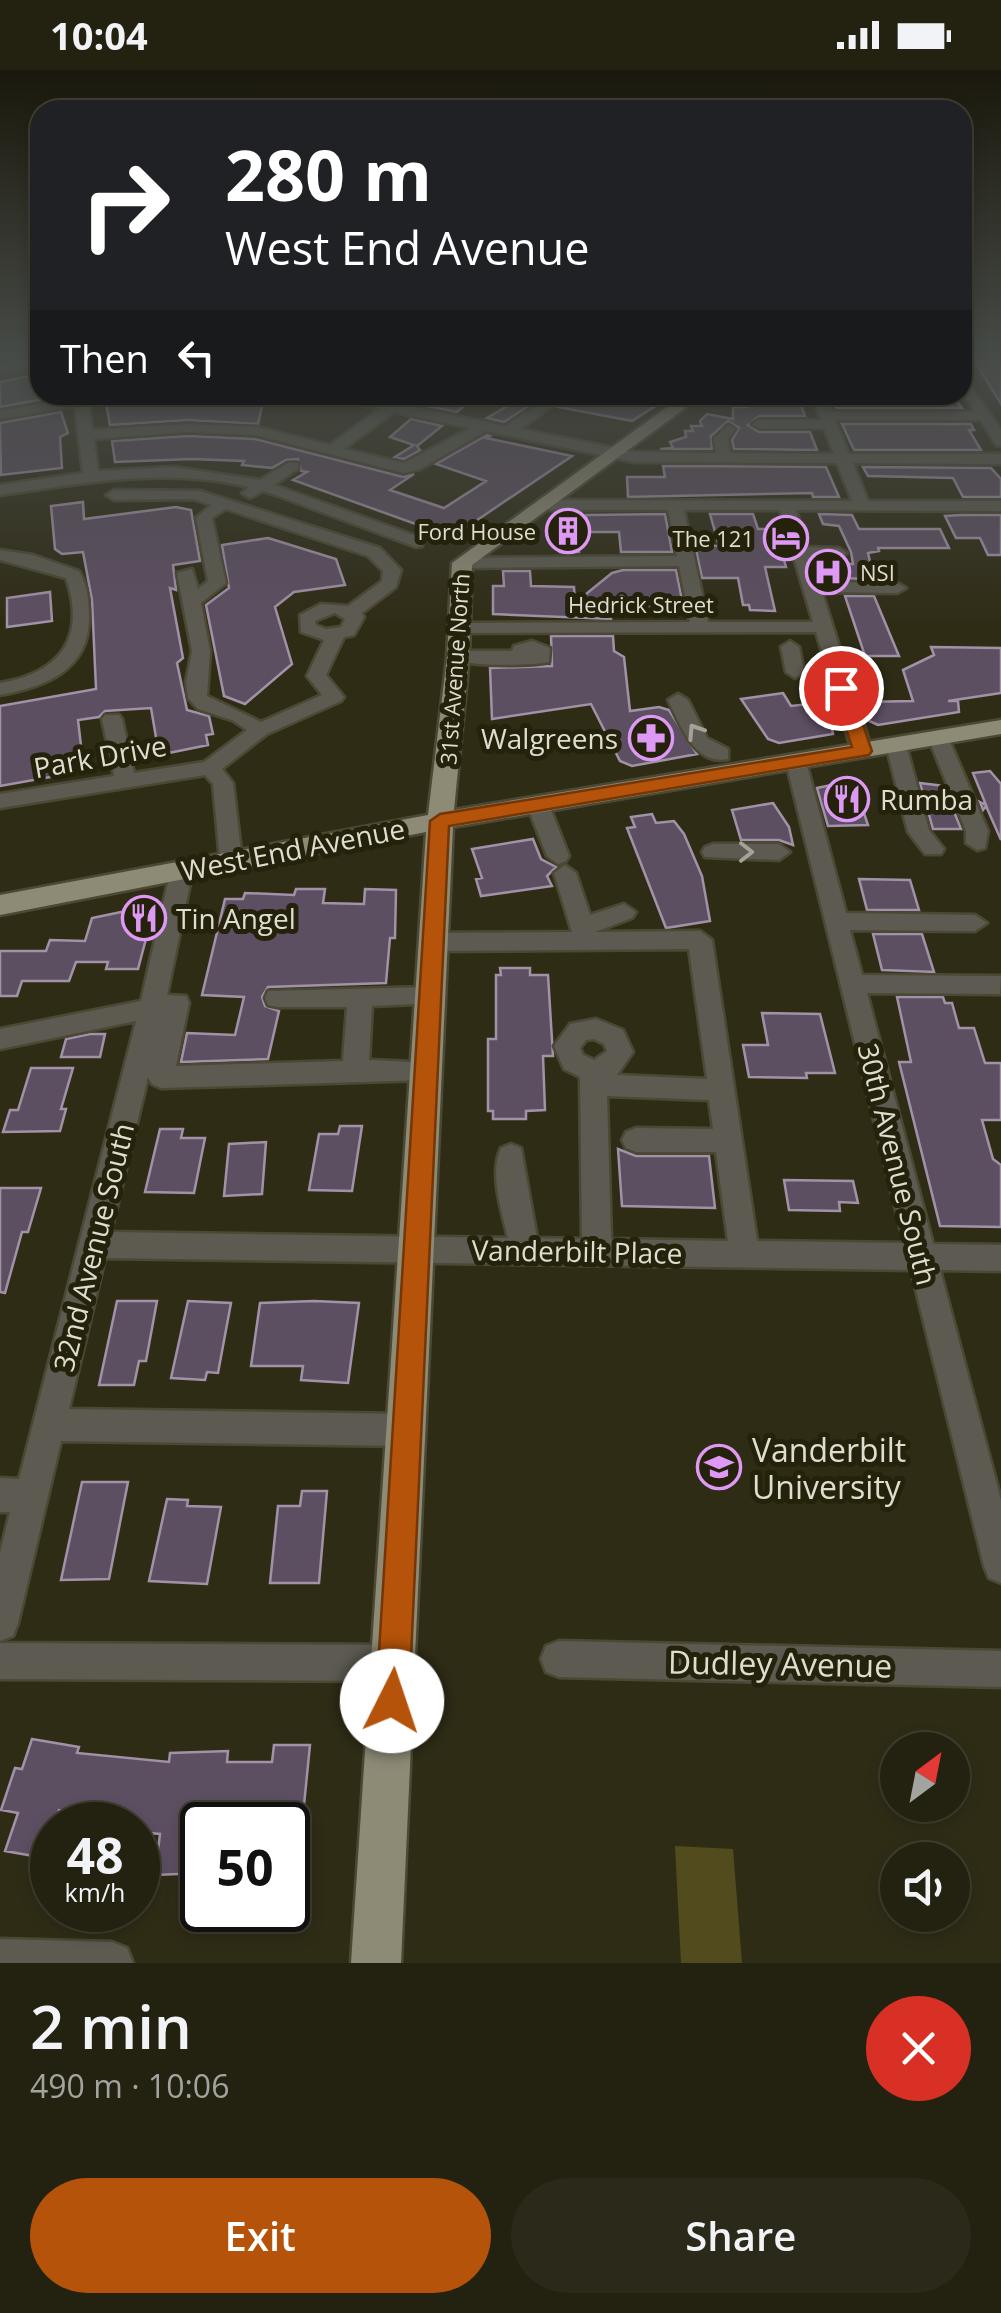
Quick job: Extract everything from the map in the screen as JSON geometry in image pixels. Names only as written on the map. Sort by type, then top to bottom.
[{"type":"main road","name":"31st Avenue North","points":[[376,1963],[440,821],[458,656],[462,563],[622,446]]},
{"type":"main road","name":"West End Avenue","points":[[0,905],[440,821],[1001,727]]},
{"type":"street","points":[[87,446],[91,478]]},
{"type":"street","points":[[321,446],[412,467],[448,446]]},
{"type":"street","points":[[334,449],[338,446]]},
{"type":"street","points":[[575,446],[611,454],[725,458],[1001,459]]},
{"type":"street","points":[[722,446],[725,458]]},
{"type":"street","points":[[838,446],[862,505]]},
{"type":"street","points":[[919,446],[925,458]]},
{"type":"street","points":[[192,600],[217,585],[204,518],[208,512],[294,466]]},
{"type":"street","points":[[0,490],[91,478],[188,472],[260,487],[416,542]]},
{"type":"street","points":[[114,495],[184,492],[381,556],[392,570],[390,583],[351,613]]},
{"type":"street","points":[[542,504],[1001,506]]},
{"type":"street","points":[[675,505],[700,625]]},
{"type":"street","points":[[786,505],[862,751]]},
{"type":"street","points":[[872,522],[941,522]]},
{"type":"street","points":[[799,552],[838,553]]},
{"type":"street","points":[[0,689],[34,681],[53,671],[76,650],[81,638],[76,578],[61,568],[13,561]]},
{"type":"street","points":[[462,563],[686,562]]},
{"type":"street","points":[[186,573],[202,650],[196,682],[200,700],[260,730]]},
{"type":"street","points":[[810,586],[897,588]]},
{"type":"street","points":[[330,608],[351,613],[355,617],[353,626],[336,634],[311,632],[306,619],[314,611],[330,608]]},
{"type":"street","name":"Hedrick Street","points":[[460,628],[822,626]]},
{"type":"street","points":[[458,656],[519,657],[520,650],[528,647],[539,649],[544,655],[542,627]]},
{"type":"street","points":[[230,860],[223,783],[210,768],[260,730],[334,697],[316,676],[336,634]]},
{"type":"street","points":[[790,647],[795,672]]},
{"type":"street","points":[[678,700],[699,742],[721,754]]},
{"type":"street","points":[[112,719],[125,780]]},
{"type":"street","points":[[938,738],[977,843]]},
{"type":"street","points":[[896,745],[920,832],[934,849]]},
{"type":"street","name":"30th Avenue South","points":[[796,762],[798,852],[838,921],[1001,1566]]},
{"type":"street","name":"Park Drive","points":[[0,801],[210,768]]},
{"type":"street","points":[[538,805],[585,933]]},
{"type":"street","points":[[712,852],[798,852]]},
{"type":"street","name":"32nd Avenue South","points":[[0,1623],[15,1496],[48,1425],[94,1245],[148,1078],[152,1008],[182,870]]},
{"type":"street","points":[[585,933],[624,912]]},
{"type":"street","points":[[838,921],[975,923]]},
{"type":"street","points":[[433,942],[585,933],[700,940],[744,1252]]},
{"type":"street","points":[[853,984],[1000,986]]},
{"type":"street","points":[[278,998],[430,996]]},
{"type":"street","points":[[355,1071],[360,997]]},
{"type":"street","points":[[0,1038],[152,1008]]},
{"type":"street","points":[[593,1078],[610,1067],[620,1052],[614,1037],[596,1029]]},
{"type":"street","points":[[148,1078],[426,1070]]},
{"type":"street","points":[[593,1078],[721,1090]]},
{"type":"street","points":[[593,1078],[598,1251]]},
{"type":"street","points":[[636,1140],[728,1141]]},
{"type":"street","points":[[511,1156],[512,1198],[525,1250]]},
{"type":"street","name":"Vanderbilt Place","points":[[94,1245],[1001,1258]]},
{"type":"street","points":[[48,1425],[406,1430]]},
{"type":"street","name":"Dudley Avenue","points":[[560,1659],[1001,1669]]},
{"type":"street","points":[[0,1661],[395,1664]]},
{"type":"street","points":[[0,1960],[112,1963]]},
{"type":"shaded area","points":[[675,1846],[733,1849],[742,1963],[681,1963]]},
{"type":"building","points":[[0,446],[61,446],[62,468],[1,475]]},
{"type":"building","points":[[113,446],[284,446],[403,477],[414,474],[390,490],[444,508],[486,481],[436,464],[467,446],[526,446],[572,456],[452,537],[293,480],[307,472],[301,471],[298,459],[272,468],[242,465],[244,461],[115,462]]},
{"type":"building","points":[[412,446],[420,450],[404,459],[395,457]]},
{"type":"building","points":[[712,446],[712,449],[660,449]]},
{"type":"building","points":[[816,446],[817,450],[734,449]]},
{"type":"building","points":[[852,446],[979,446],[981,450],[854,450]]},
{"type":"building","points":[[663,466],[826,467],[839,497],[813,497],[812,493],[628,497],[627,477],[665,477]]},
{"type":"building","points":[[863,467],[991,468],[1001,479],[1001,497],[963,497],[953,478],[868,476]]},
{"type":"building","points":[[83,502],[84,519],[176,507],[191,510],[200,561],[173,565],[176,590],[170,588],[183,658],[177,663],[187,710],[209,716],[213,734],[206,735],[208,745],[159,755],[151,708],[105,711],[99,717],[78,720],[84,771],[0,786],[0,706],[96,689],[92,600],[83,552],[62,554],[55,549],[51,506]]},
{"type":"building","points":[[665,514],[672,552],[621,552],[619,532],[588,532],[586,515]]},
{"type":"building","points":[[710,514],[753,514],[758,529],[775,529],[786,567],[765,567],[775,611],[750,610],[749,605],[743,605],[738,578],[702,578],[695,545],[719,546]]},
{"type":"building","points":[[819,514],[852,515],[859,529],[940,529],[949,548],[878,548],[879,551],[868,553],[872,570],[864,570],[867,579],[838,578],[833,564],[853,564],[851,552],[839,526],[823,524]]},
{"type":"building","points":[[1001,515],[1001,555],[988,555],[980,538],[956,538],[945,516]]},
{"type":"building","name":"Ford House","points":[[558,520],[577,520],[579,552],[560,552]]},
{"type":"building","points":[[268,538],[336,559],[345,585],[294,592],[275,607],[292,664],[245,704],[224,696],[206,605],[229,588],[222,545]]},
{"type":"building","points":[[676,570],[684,610],[610,609],[611,619],[493,614],[493,586],[504,586],[503,571],[530,571],[531,586],[574,587],[575,603],[612,573]]},
{"type":"building","points":[[50,592],[52,621],[7,627],[7,598]]},
{"type":"building","points":[[845,596],[874,596],[899,656],[865,656]]},
{"type":"building","points":[[551,636],[613,636],[614,651],[624,657],[630,711],[659,707],[669,710],[697,754],[632,766],[620,761],[591,704],[492,719],[490,668],[552,666]]},
{"type":"building","points":[[931,647],[1001,648],[1001,693],[948,701],[958,701],[959,712],[878,725],[867,720],[861,702],[913,701],[903,670],[934,655]]},
{"type":"building","points":[[783,693],[791,706],[827,702],[833,734],[779,743],[768,739],[741,699]]},
{"type":"building","points":[[990,771],[1001,784],[1001,840],[986,806],[983,810],[980,802],[986,805],[973,773]]},
{"type":"building","points":[[846,782],[855,786],[868,825],[828,826],[817,788]]},
{"type":"building","points":[[920,783],[944,786],[961,829],[933,829]]},
{"type":"building","points":[[773,803],[789,827],[793,845],[779,840],[741,840],[732,810]]},
{"type":"building","points":[[652,814],[656,823],[674,821],[684,834],[702,876],[710,921],[666,928],[627,828],[635,827],[631,817]]},
{"type":"building","points":[[533,839],[541,859],[556,867],[547,876],[552,886],[481,896],[476,879],[482,878],[472,849]]},
{"type":"building","points":[[859,879],[910,880],[919,910],[867,910]]},
{"type":"building","points":[[296,889],[325,889],[323,903],[364,904],[365,889],[396,890],[395,938],[390,938],[386,983],[268,987],[262,997],[265,1006],[279,1011],[268,1059],[181,1062],[187,1033],[235,1035],[244,997],[202,995],[225,899],[243,899],[245,893],[294,895]]},
{"type":"building","points":[[155,905],[138,969],[106,969],[108,962],[76,962],[69,981],[22,981],[17,996],[0,996],[0,951],[46,951],[50,940],[85,941],[92,918]]},
{"type":"building","points":[[873,934],[922,934],[934,972],[882,970]]},
{"type":"building","points":[[500,968],[530,968],[530,975],[548,975],[553,1056],[543,1056],[545,1110],[526,1111],[526,1119],[493,1119],[493,1111],[488,1111],[488,1039],[496,1039],[496,975],[501,975]]},
{"type":"building","points":[[897,997],[943,997],[945,1003],[952,1003],[959,1028],[974,1028],[985,1063],[1001,1063],[1001,1120],[982,1120],[993,1159],[1001,1165],[1001,1227],[940,1226],[899,1062],[911,1062]]},
{"type":"building","points":[[762,1013],[820,1014],[835,1073],[806,1073],[807,1078],[749,1077],[743,1045],[768,1045]]},
{"type":"building","points":[[105,1034],[100,1057],[61,1057],[66,1039]]},
{"type":"building","points":[[31,1068],[73,1068],[61,1109],[66,1109],[60,1131],[3,1132],[10,1110],[18,1110]]},
{"type":"building","points":[[340,1126],[362,1126],[352,1191],[309,1190],[319,1134],[338,1134]]},
{"type":"building","points":[[160,1129],[183,1129],[181,1138],[205,1138],[194,1193],[145,1192]]},
{"type":"building","points":[[266,1142],[262,1194],[224,1196],[229,1144]]},
{"type":"building","points":[[618,1149],[636,1156],[709,1156],[715,1208],[622,1206]]},
{"type":"building","points":[[784,1180],[853,1181],[858,1203],[839,1202],[840,1211],[789,1210]]},
{"type":"building","points":[[0,1188],[41,1188],[28,1232],[22,1232],[5,1293],[0,1292]]},
{"type":"building","points":[[117,1301],[157,1301],[146,1361],[139,1361],[134,1385],[99,1385]]},
{"type":"building","points":[[188,1301],[231,1303],[218,1373],[207,1372],[205,1380],[171,1378]]},
{"type":"building","points":[[260,1303],[359,1303],[348,1383],[301,1380],[303,1366],[251,1366]]},
{"type":"building","points":[[82,1482],[128,1482],[109,1579],[61,1580]]},
{"type":"building","points":[[302,1491],[327,1491],[319,1583],[270,1583],[278,1506],[300,1506]]},
{"type":"building","points":[[167,1499],[188,1500],[187,1506],[221,1507],[207,1584],[149,1581]]},
{"type":"building","points":[[32,1739],[79,1747],[77,1753],[169,1762],[170,1753],[228,1751],[227,1762],[272,1762],[274,1745],[310,1745],[304,1802],[180,1802],[180,1874],[160,1875],[160,1802],[30,1802],[30,1855],[5,1851],[18,1813],[1,1810],[15,1768],[22,1769]]},
{"type":"place","name":"Ford House","points":[[568,531]]},
{"type":"place","name":"The 121","points":[[786,538]]},
{"type":"place","name":"NSI","points":[[828,572]]},
{"type":"place","name":"Walgreens","points":[[651,738]]},
{"type":"place","name":"Rumba","points":[[847,799]]},
{"type":"place","name":"Tin Angel","points":[[144,918]]},
{"type":"place","name":"Vanderbilt University","points":[[719,1467]]},
{"type":"route","points":[[392,1701],[440,821],[862,751],[841,688]]}]
